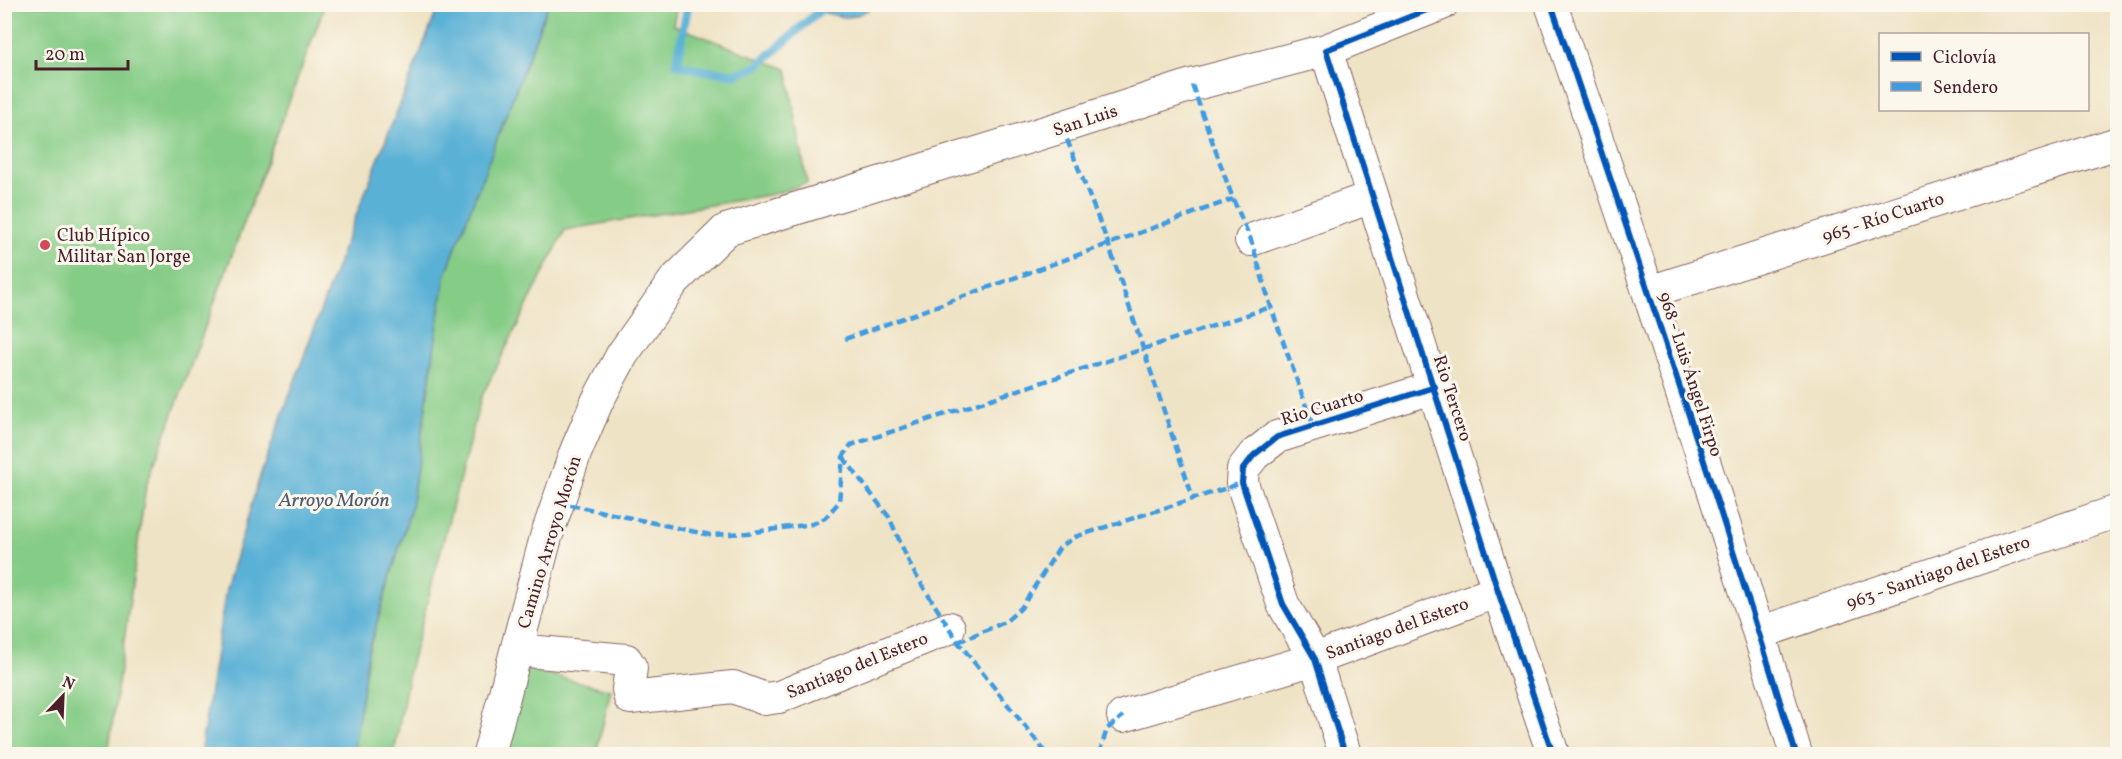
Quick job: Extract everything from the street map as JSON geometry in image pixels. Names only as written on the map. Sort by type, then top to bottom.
[{"type":"street","name":"San Luis","points":[[726,230],[1192,85],[1326,50],[1442,4]]},
{"type":"street","name":"968 - Luis Ángel Firpo","points":[[1551,4],[1649,292],[1796,754]]},
{"type":"street","name":"Rio Tercero","points":[[1326,50],[1498,591],[1553,754]]},
{"type":"street","name":"965 - Río Cuarto","points":[[1649,292],[2118,142]]},
{"type":"street","points":[[1251,240],[1372,197]]},
{"type":"street","name":"Camino Arroyo Morón","points":[[489,754],[557,502],[597,402],[622,355],[674,281],[726,230]]},
{"type":"street","name":"Rio Cuarto","points":[[1315,659],[1283,604],[1242,483],[1242,469],[1254,455],[1277,437],[1435,387]]},
{"type":"street","name":"963 - Santiago del Estero","points":[[1759,633],[2118,511]]},
{"type":"street","name":"Santiago del Estero","points":[[1123,717],[1315,659],[1498,591]]},
{"type":"street","name":"Santiago del Estero","points":[[517,650],[626,660],[632,668],[628,689],[630,698],[733,687],[765,699],[779,697],[949,628]]},
{"type":"street","points":[[1315,659],[1345,754]]},
{"type":"green space","points":[[4,5],[325,5],[146,486],[108,754],[5,754]]},
{"type":"green space","points":[[548,5],[677,5],[673,25],[787,69],[807,183],[774,194],[565,230],[481,398],[409,671],[394,754],[353,754],[368,652],[411,508],[445,276]]},
{"type":"green space","points":[[523,668],[611,690],[596,754],[502,754]]},
{"type":"water","name":"Arroyo Morón","points":[[439,5],[548,5],[445,276],[411,508],[368,652],[353,754],[200,754],[226,589],[261,473],[346,241]]},
{"type":"water","points":[[815,5],[876,5],[861,14],[842,17],[819,11]]},
{"type":"waterway","points":[[688,4],[677,64],[700,70],[735,74],[755,68],[819,11]]},
{"type":"marked path","points":[[1192,85],[1233,199],[1251,240],[1271,307],[1313,426]]},
{"type":"marked path","points":[[1062,127],[1108,243],[1193,498]]},
{"type":"marked path","points":[[845,339],[1233,199]]},
{"type":"marked path","points":[[557,502],[710,535],[747,533],[812,524],[825,518],[839,502],[843,457],[851,445],[1271,307]]},
{"type":"marked path","points":[[843,457],[889,517],[912,569],[958,642],[1047,754]]},
{"type":"marked path","points":[[958,642],[1005,622],[1021,608],[1060,547],[1075,537],[1242,483]]},
{"type":"marked path","points":[[1099,754],[1107,729],[1123,716]]},
{"type":"cycle path","points":[[1442,4],[1326,50],[1498,591],[1553,754]]},
{"type":"cycle path","points":[[1551,4],[1677,378],[1796,754]]},
{"type":"cycle path","points":[[1345,754],[1315,659],[1283,604],[1242,483],[1243,469],[1254,455],[1277,437],[1435,387]]},
{"type":"place","name":"Club Hípico Militar San Jorge","points":[[45,245]]}]
